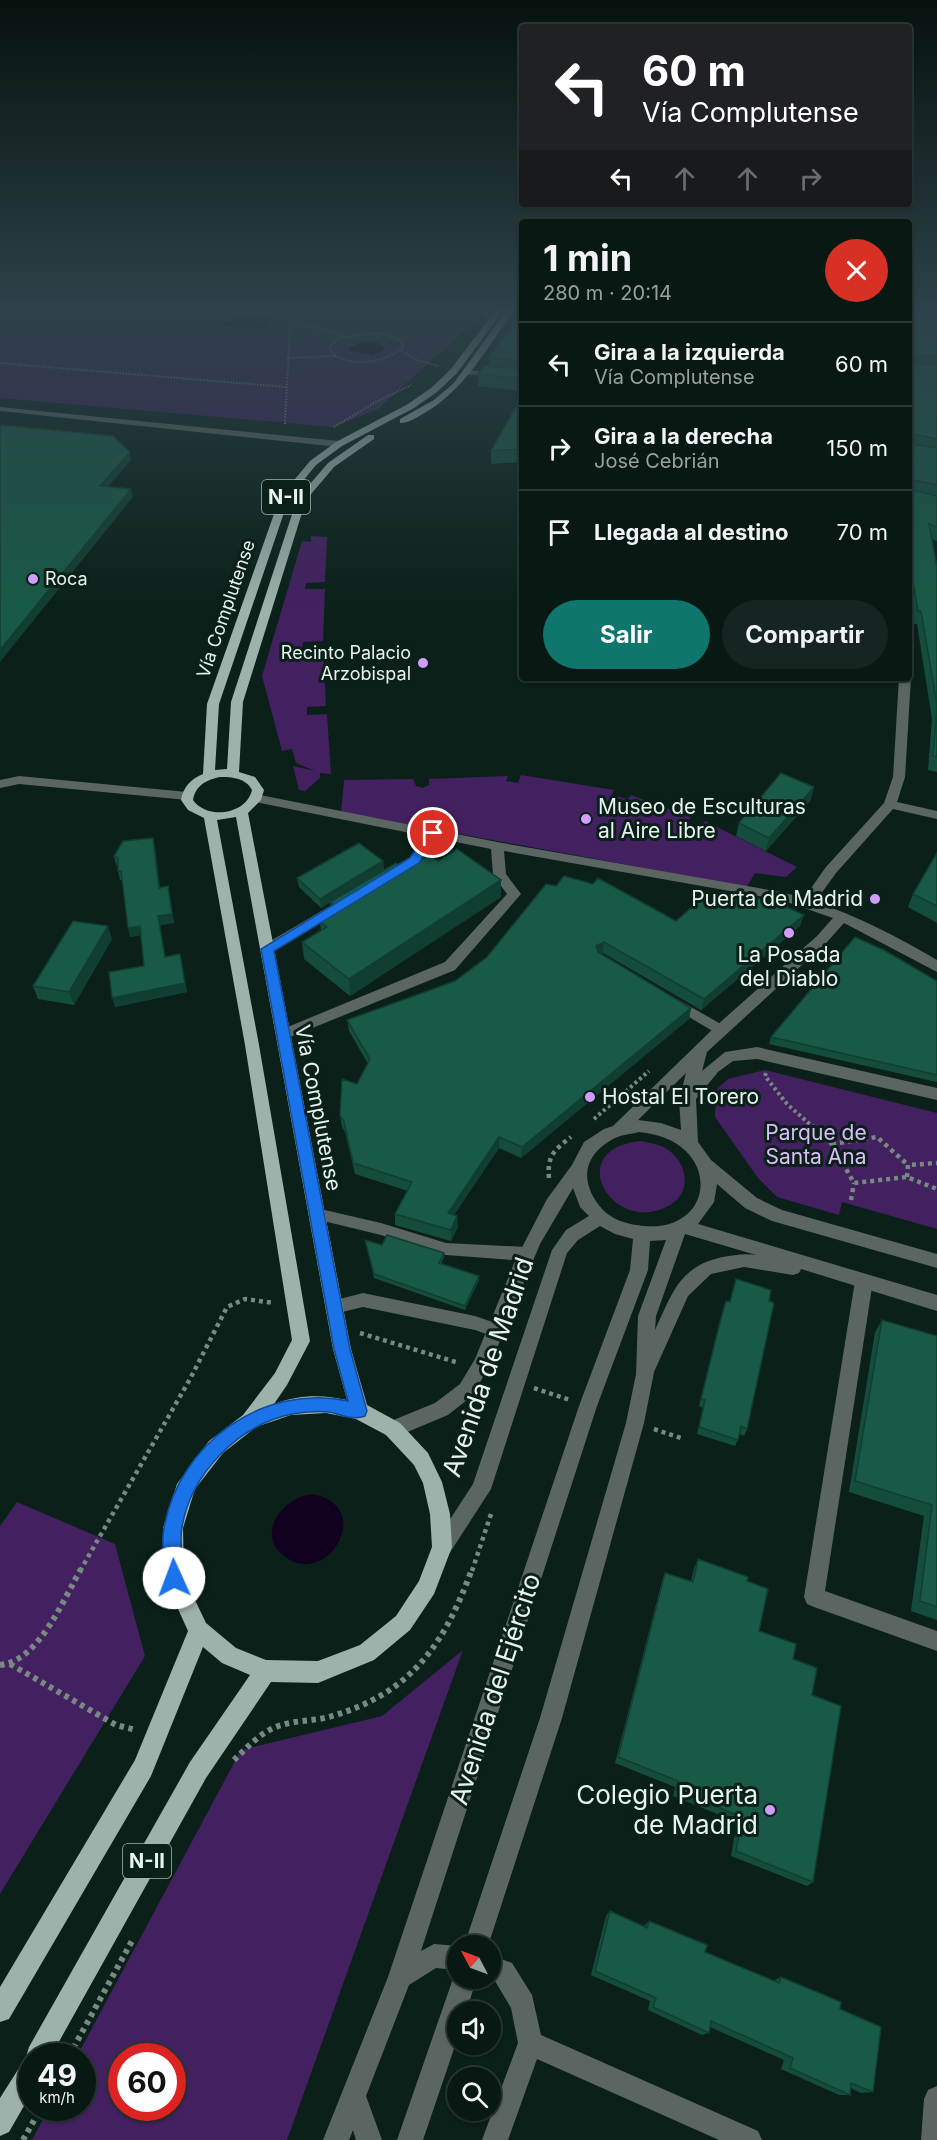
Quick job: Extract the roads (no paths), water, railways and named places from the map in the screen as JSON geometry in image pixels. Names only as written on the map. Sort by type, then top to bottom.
[{"type":"main road","name":"Vía Complutense","points":[[209,775],[213,704],[285,498],[313,463],[339,444],[407,408]]},
{"type":"main road","name":"Vía Complutense","points":[[232,773],[237,702],[303,499],[331,465],[354,447],[427,408]]},
{"type":"main road","points":[[232,773],[252,780],[257,790],[255,798],[241,811],[210,816],[192,808],[187,796],[192,785],[209,775],[232,773]]},
{"type":"main road","name":"Vía Complutense","points":[[241,811],[342,1349],[359,1411]]},
{"type":"main road","points":[[210,816],[252,1045],[301,1341],[281,1380],[250,1421],[216,1447],[188,1484],[172,1528],[174,1578],[199,1630],[229,1656],[266,1671],[318,1672],[368,1653],[403,1623],[427,1587],[442,1546],[440,1514],[432,1482],[421,1459],[393,1429],[359,1411],[326,1404],[291,1406],[250,1421]]},
{"type":"main road","name":"N-II","points":[[0,2010],[143,1768],[199,1630]]},
{"type":"main road","name":"N-II","points":[[45,2043],[198,1770],[266,1671]]},
{"type":"main road","points":[[0,2123],[18,2092]]},
{"type":"street","points":[[0,409],[339,444]]},
{"type":"street","points":[[807,903],[831,870],[890,804],[899,777],[905,681]]},
{"type":"street","points":[[0,783],[19,780],[187,796]]},
{"type":"street","points":[[255,798],[496,846],[781,896],[807,903],[841,917],[937,966]]},
{"type":"street","points":[[890,804],[937,815]]},
{"type":"street","points":[[375,884],[415,860],[433,833]]},
{"type":"street","points":[[283,1035],[450,966],[514,894],[500,875],[496,846]]},
{"type":"street","points":[[267,949],[356,896]]},
{"type":"street","points":[[620,1128],[721,1030],[822,939],[841,917]]},
{"type":"street","points":[[690,1144],[687,1100],[693,1072],[706,1045]]},
{"type":"street","points":[[687,1100],[713,1068],[730,1056],[757,1053],[937,1094]]},
{"type":"street","points":[[706,1165],[711,1182],[708,1200],[699,1215],[681,1228],[668,1233],[642,1234],[620,1229],[600,1218],[586,1203],[579,1186],[578,1169],[582,1155],[605,1133],[639,1125],[657,1128],[675,1134],[690,1144],[706,1165],[751,1203],[778,1216],[937,1261]]},
{"type":"street","name":"Avenida de Madrid","points":[[393,1429],[446,1405],[465,1391],[484,1358],[526,1254],[556,1195],[578,1169]]},
{"type":"street","name":"Avenida de Madrid","points":[[442,1546],[481,1489],[560,1250],[572,1235],[600,1218]]},
{"type":"street","points":[[681,1228],[728,1238],[837,1274],[937,1303]]},
{"type":"street","points":[[480,1935],[551,1718],[635,1422],[645,1374],[647,1316],[667,1256],[681,1228]]},
{"type":"street","name":"Avenida del Ejército","points":[[336,2140],[400,1977],[588,1406],[639,1270],[642,1234]]},
{"type":"street","points":[[645,1374],[682,1291],[706,1268],[744,1260],[837,1274]]},
{"type":"street","points":[[864,1281],[814,1597],[937,1641]]},
{"type":"street","points":[[400,1977],[434,1956],[447,1957]]},
{"type":"street","points":[[495,2140],[530,2043],[523,2004],[501,1971]]},
{"type":"street","points":[[411,2140],[461,1989]]},
{"type":"street","points":[[530,2043],[749,2140]]},
{"type":"street","points":[[353,2095],[369,2140]]},
{"type":"street","points":[[934,2140],[937,2099]]},
{"type":"lane","points":[[668,999],[721,1030]]},
{"type":"lane","points":[[316,1214],[381,1229],[446,1249],[526,1254]]},
{"type":"lane","points":[[334,1307],[363,1300],[475,1323],[495,1330]]},
{"type":"place","name":"Roca","points":[[33,579]]},
{"type":"place","name":"Recinto Palacio Arzobispal","points":[[423,663]]},
{"type":"place","name":"Museo de Esculturas al Aire Libre","points":[[586,819]]},
{"type":"place","name":"Puerta de Madrid","points":[[875,899]]},
{"type":"place","name":"La Posada del Diablo","points":[[789,933]]},
{"type":"place","name":"Hostal El Torero","points":[[590,1097]]},
{"type":"place","name":"Colegio Puerta de Madrid","points":[[770,1810]]},
{"type":"park label","name":"Parque de Santa Ana","points":[[816,1145]]}]
